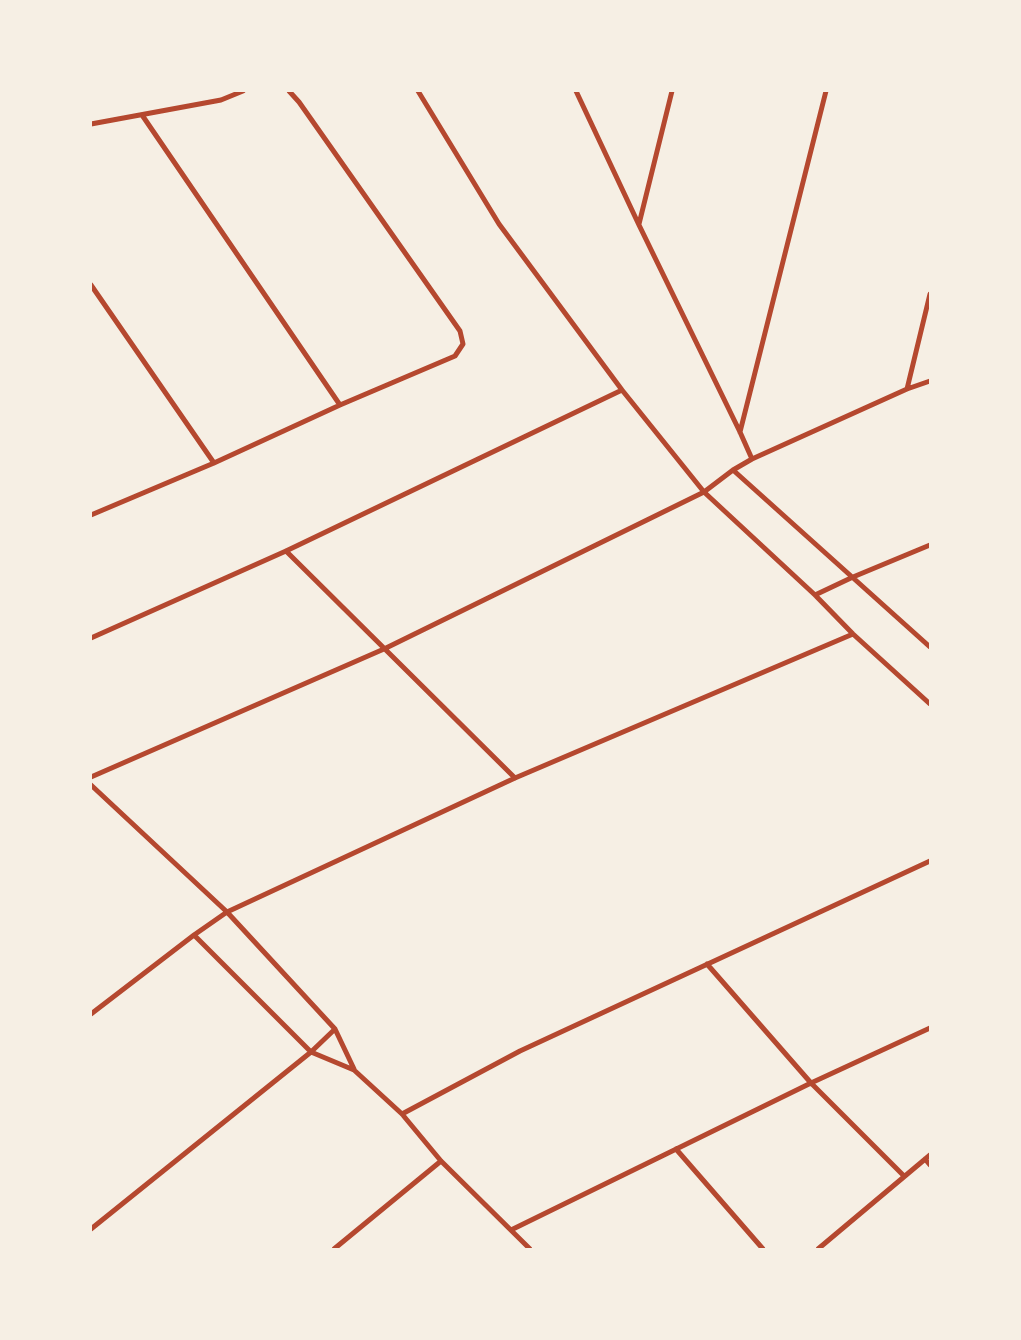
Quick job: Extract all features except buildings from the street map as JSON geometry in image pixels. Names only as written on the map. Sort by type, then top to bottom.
[{"type":"street","points":[[91,124],[221,100],[243,91]]},
{"type":"street","points":[[91,515],[214,463],[340,404],[455,356],[463,344],[460,331],[299,102],[289,91]]},
{"type":"street","points":[[418,91],[499,224],[622,390],[704,492],[815,595],[852,634],[929,701]]},
{"type":"street","points":[[576,91],[752,458]]},
{"type":"street","points":[[639,225],[672,91]]},
{"type":"street","points":[[740,432],[826,91]]},
{"type":"street","points":[[142,115],[340,404]]},
{"type":"street","points":[[91,285],[214,463]]},
{"type":"street","points":[[907,389],[930,294]]},
{"type":"street","points":[[91,777],[384,649],[704,492],[732,470],[752,458],[907,389],[930,381]]},
{"type":"street","points":[[91,638],[286,550],[622,390]]},
{"type":"street","points":[[732,470],[930,647]]},
{"type":"street","points":[[815,595],[930,545]]},
{"type":"street","points":[[286,550],[515,778]]},
{"type":"street","points":[[91,1014],[227,912],[515,778],[852,634]]},
{"type":"street","points":[[91,785],[227,912],[335,1029],[354,1070]]},
{"type":"street","points":[[402,1114],[520,1051],[930,861]]},
{"type":"street","points":[[194,935],[311,1052],[354,1070],[402,1114],[441,1161],[530,1249]]},
{"type":"street","points":[[707,964],[810,1083],[904,1176]]},
{"type":"street","points":[[511,1230],[810,1083],[930,1028]]},
{"type":"street","points":[[91,1229],[311,1052],[335,1029]]},
{"type":"street","points":[[676,1149],[763,1249]]},
{"type":"street","points":[[818,1249],[927,1157],[930,1165]]},
{"type":"street","points":[[334,1249],[441,1161]]}]
